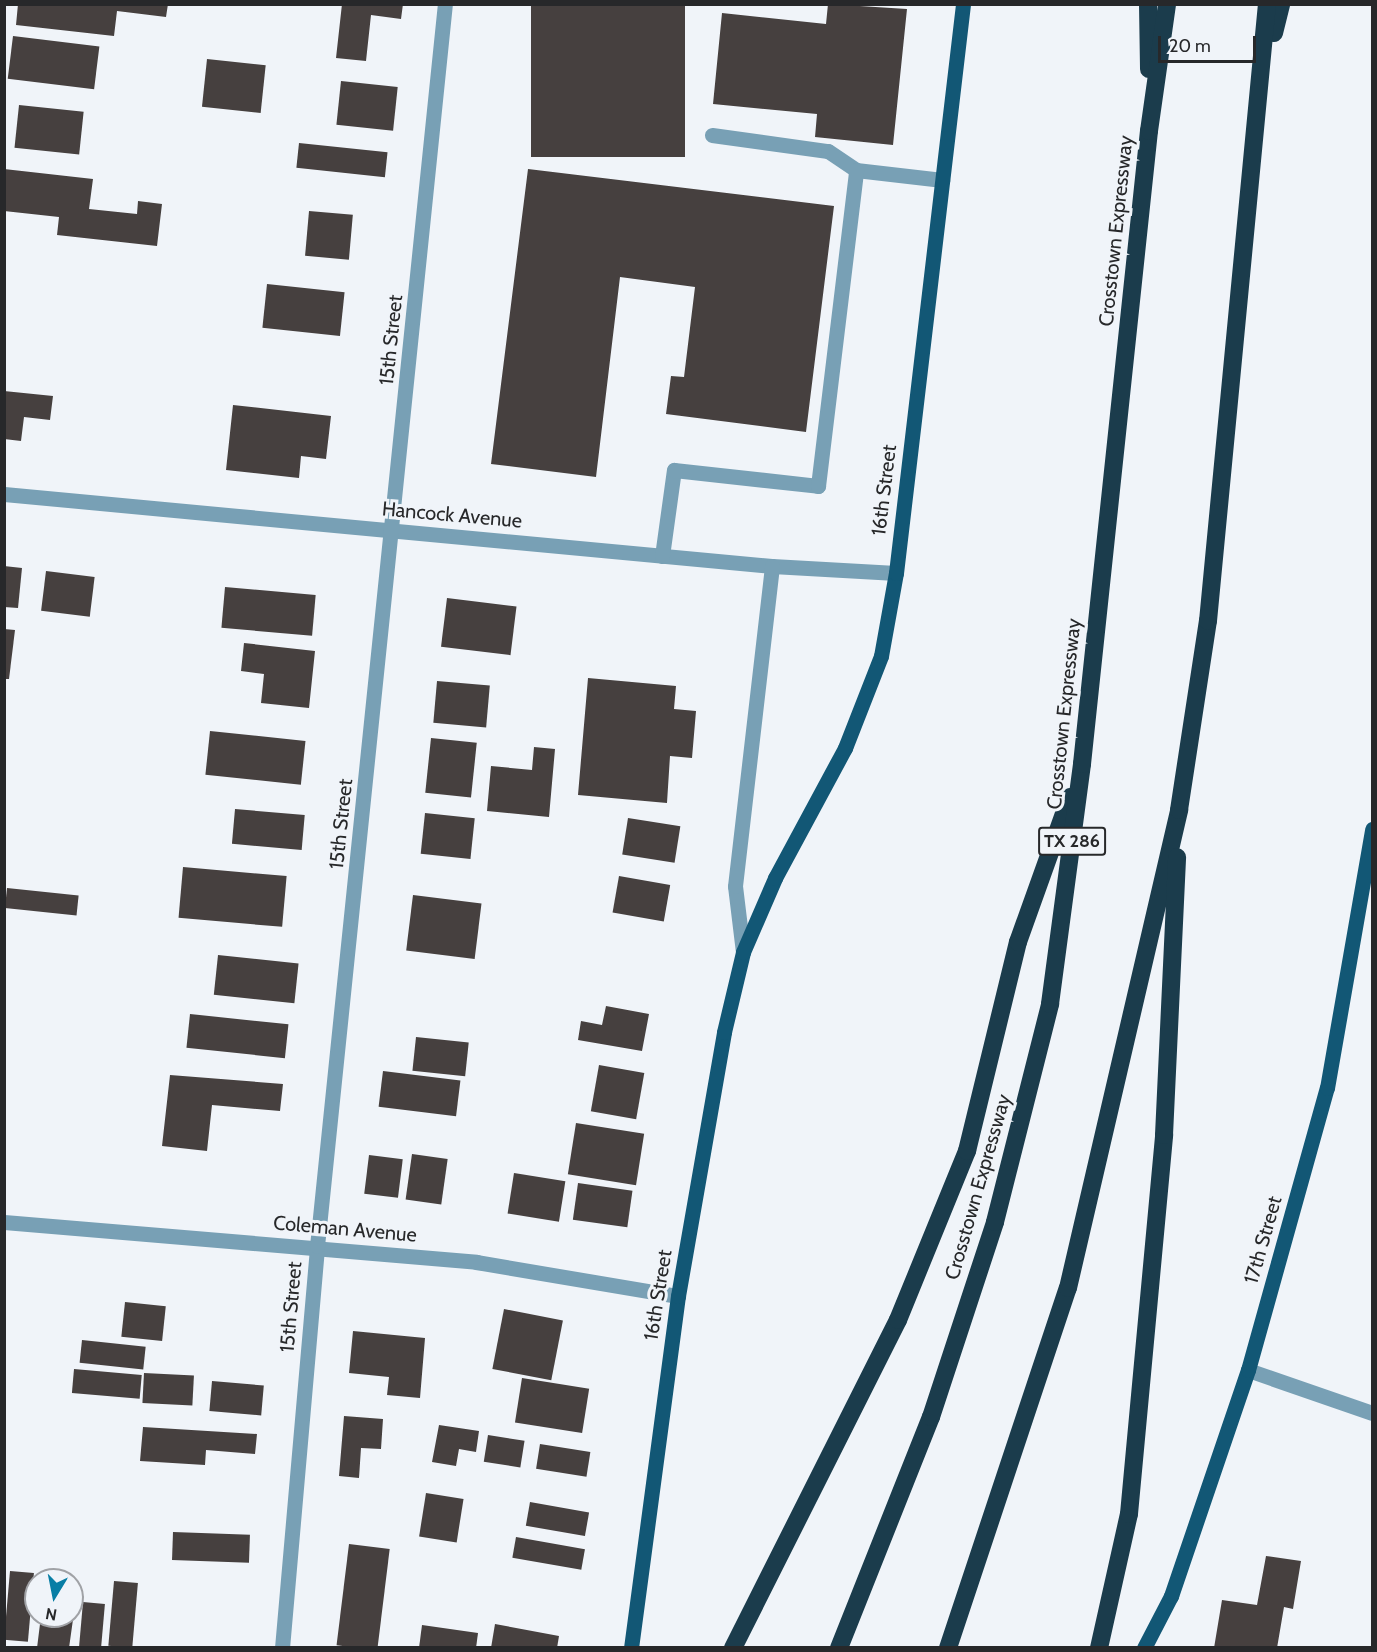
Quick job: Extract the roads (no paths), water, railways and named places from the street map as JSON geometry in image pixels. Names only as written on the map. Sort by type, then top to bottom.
[{"type":"highway","points":[[1148,4],[1149,131]]},
{"type":"highway","name":"Crosstown Expressway","points":[[840,1647],[931,1417],[995,1222],[1050,1004],[1082,764],[1149,131],[1167,4]]},
{"type":"highway","points":[[948,1647],[1068,1288],[1179,810],[1208,621],[1267,4]]},
{"type":"highway","points":[[1258,96],[1281,4]]},
{"type":"highway","points":[[734,1647],[898,1320],[967,1151],[1017,942],[1082,764]]},
{"type":"highway","points":[[1099,1647],[1130,1503],[1164,1135],[1179,810]]},
{"type":"main road","name":"16th Street","points":[[631,1647],[678,1296],[724,1032],[743,952],[775,878],[845,747],[881,656],[896,573],[963,4]]},
{"type":"main road","name":"17th Street","points":[[1144,1647],[1171,1596],[1248,1370],[1327,1088],[1372,829]]},
{"type":"street","name":"15th Street","points":[[282,1647],[317,1246],[393,530],[445,4]]},
{"type":"street","points":[[712,135],[828,151],[856,170],[942,180]]},
{"type":"street","points":[[662,556],[674,470],[818,486],[856,170]]},
{"type":"street","name":"Hancock Avenue","points":[[4,494],[772,566],[896,573]]},
{"type":"street","name":"16th Street","points":[[743,952],[735,886],[772,566]]},
{"type":"street","name":"Coleman Avenue","points":[[4,1222],[317,1246],[476,1262],[678,1296]]},
{"type":"street","points":[[1248,1370],[1372,1413]]}]
